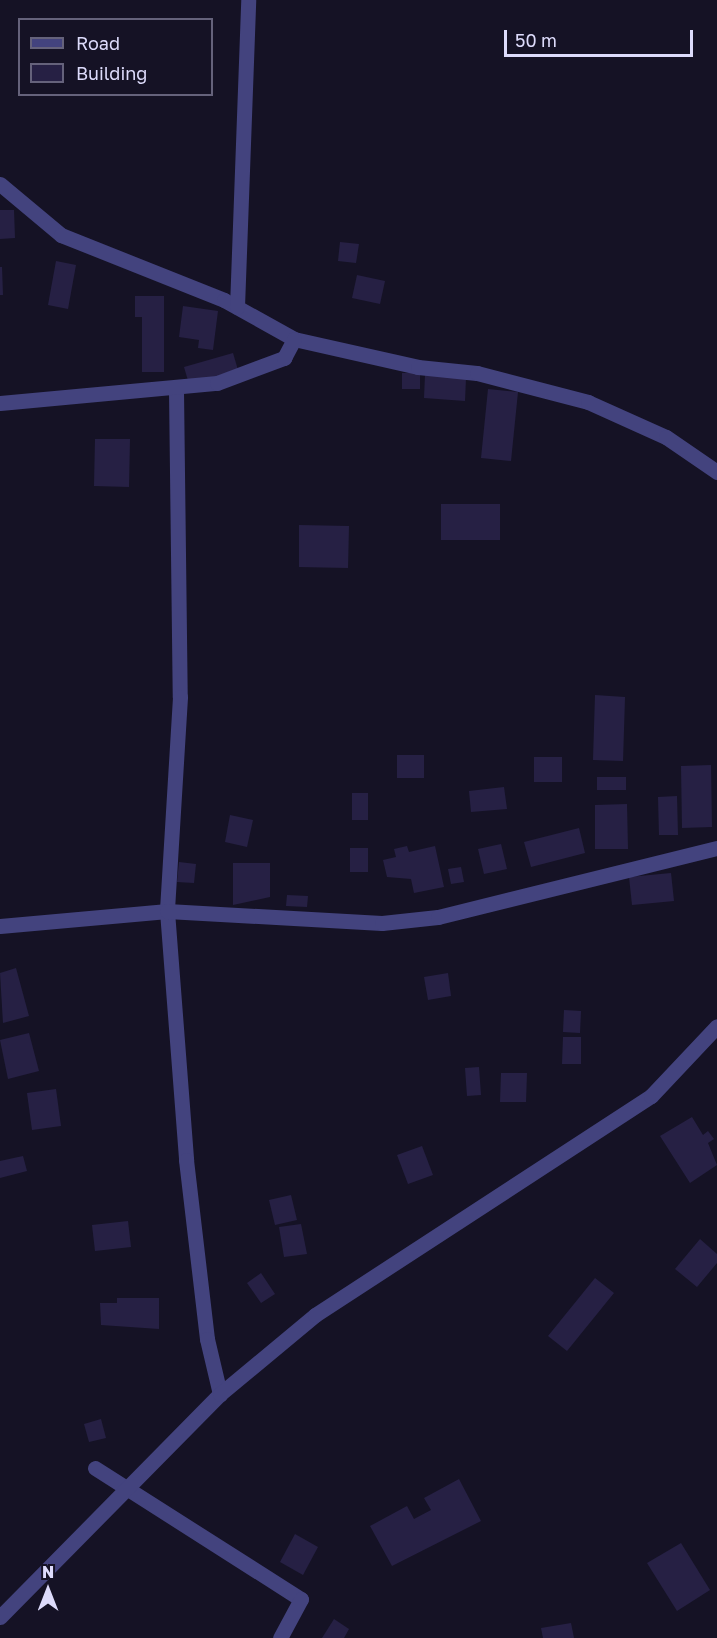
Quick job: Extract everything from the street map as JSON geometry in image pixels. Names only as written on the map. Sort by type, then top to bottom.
[{"type":"street","points":[[237,307],[248,0]]},
{"type":"street","points":[[0,184],[61,235],[237,307],[294,339],[417,367],[477,373],[588,402],[666,437],[717,472]]},
{"type":"street","points":[[0,403],[176,390],[240,377],[284,358],[294,339]]},
{"type":"street","points":[[176,390],[180,697],[167,911],[186,1160],[207,1339],[220,1394]]},
{"type":"street","points":[[0,927],[167,911],[382,923],[438,917],[717,848]]},
{"type":"street","points":[[0,1617],[126,1492],[220,1394],[360,1282],[651,1096],[716,1029]]},
{"type":"street","points":[[95,1468],[126,1492],[214,1539],[301,1599],[280,1638]]},
{"type":"building","points":[[0,210],[14,210],[15,238],[0,239]]},
{"type":"building","points":[[340,242],[359,244],[356,263],[338,261]]},
{"type":"building","points":[[56,261],[76,265],[68,309],[48,305]]},
{"type":"building","points":[[0,267],[2,267],[3,295],[0,295]]},
{"type":"building","points":[[357,275],[385,281],[380,304],[352,298]]},
{"type":"building","points":[[135,296],[164,296],[164,372],[142,372],[142,317],[135,317]]},
{"type":"building","points":[[183,306],[218,311],[213,350],[198,348],[199,340],[179,337]]},
{"type":"building","points":[[233,353],[238,370],[189,384],[184,367]]},
{"type":"building","points":[[402,373],[420,373],[420,389],[402,389]]},
{"type":"building","points":[[425,375],[466,378],[465,401],[424,398]]},
{"type":"building","points":[[488,389],[518,392],[511,461],[481,458]]},
{"type":"building","points":[[95,439],[130,439],[129,487],[94,486]]},
{"type":"building","points":[[441,504],[500,504],[500,540],[441,540]]},
{"type":"building","points":[[299,525],[349,526],[348,568],[299,567]]},
{"type":"building","points":[[595,695],[625,697],[623,761],[593,760]]},
{"type":"building","points":[[397,755],[424,755],[424,778],[397,778]]},
{"type":"building","points":[[534,757],[562,757],[562,782],[534,782]]},
{"type":"building","points":[[711,765],[712,827],[682,828],[681,766]]},
{"type":"building","points":[[597,777],[626,777],[626,790],[597,790]]},
{"type":"building","points":[[504,787],[507,809],[471,812],[469,791]]},
{"type":"building","points":[[352,793],[368,793],[368,820],[352,820]]},
{"type":"building","points":[[677,796],[678,835],[659,835],[658,797]]},
{"type":"building","points":[[627,804],[628,849],[595,849],[595,805]]},
{"type":"building","points":[[230,815],[253,820],[247,847],[225,842]]},
{"type":"building","points":[[579,828],[585,853],[531,867],[524,842]]},
{"type":"building","points":[[501,844],[507,869],[484,874],[478,849]]},
{"type":"building","points":[[407,846],[409,852],[435,846],[444,887],[414,893],[411,879],[387,877],[383,860],[396,857],[394,849]]},
{"type":"building","points":[[350,848],[368,848],[368,872],[350,872]]},
{"type":"building","points":[[179,862],[196,864],[194,883],[177,882]]},
{"type":"building","points":[[233,863],[270,863],[270,897],[233,905]]},
{"type":"building","points":[[461,867],[464,882],[451,884],[448,869]]},
{"type":"building","points":[[671,873],[674,901],[632,905],[629,877]]},
{"type":"building","points":[[287,895],[308,896],[307,907],[286,906]]},
{"type":"building","points":[[16,968],[29,1016],[3,1023],[0,973]]},
{"type":"building","points":[[448,973],[451,996],[428,1000],[424,977]]},
{"type":"building","points":[[564,1010],[581,1011],[580,1033],[563,1032]]},
{"type":"building","points":[[29,1033],[39,1071],[8,1079],[0,1040]]},
{"type":"building","points":[[563,1037],[581,1037],[581,1064],[562,1064]]},
{"type":"building","points":[[479,1067],[481,1095],[467,1096],[465,1068]]},
{"type":"building","points":[[501,1073],[527,1073],[526,1102],[500,1102]]},
{"type":"building","points":[[56,1089],[61,1126],[32,1130],[27,1093]]},
{"type":"building","points":[[692,1117],[703,1135],[708,1131],[714,1139],[708,1143],[717,1165],[690,1183],[660,1136]]},
{"type":"building","points":[[422,1146],[433,1175],[408,1184],[397,1155]]},
{"type":"building","points":[[23,1156],[27,1171],[0,1178],[0,1161]]},
{"type":"building","points":[[291,1195],[297,1220],[275,1225],[269,1200]]},
{"type":"building","points":[[128,1221],[131,1247],[95,1251],[92,1225]]},
{"type":"building","points":[[301,1224],[307,1254],[284,1257],[279,1227]]},
{"type":"building","points":[[700,1239],[717,1254],[717,1263],[697,1287],[675,1269]]},
{"type":"building","points":[[261,1273],[275,1294],[261,1303],[247,1283]]},
{"type":"building","points":[[595,1278],[614,1293],[567,1351],[548,1336]]},
{"type":"building","points":[[117,1298],[159,1298],[159,1329],[101,1325],[100,1303],[117,1303]]},
{"type":"building","points":[[101,1419],[106,1438],[89,1442],[84,1424]]},
{"type":"building","points":[[459,1479],[481,1521],[392,1566],[370,1526],[407,1506],[414,1519],[431,1510],[424,1498]]},
{"type":"building","points":[[295,1534],[318,1547],[303,1575],[280,1562]]},
{"type":"building","points":[[681,1543],[710,1590],[677,1611],[647,1563]]},
{"type":"building","points":[[334,1619],[349,1629],[344,1638],[322,1638]]},
{"type":"building","points":[[571,1623],[574,1638],[543,1638],[541,1628]]}]
